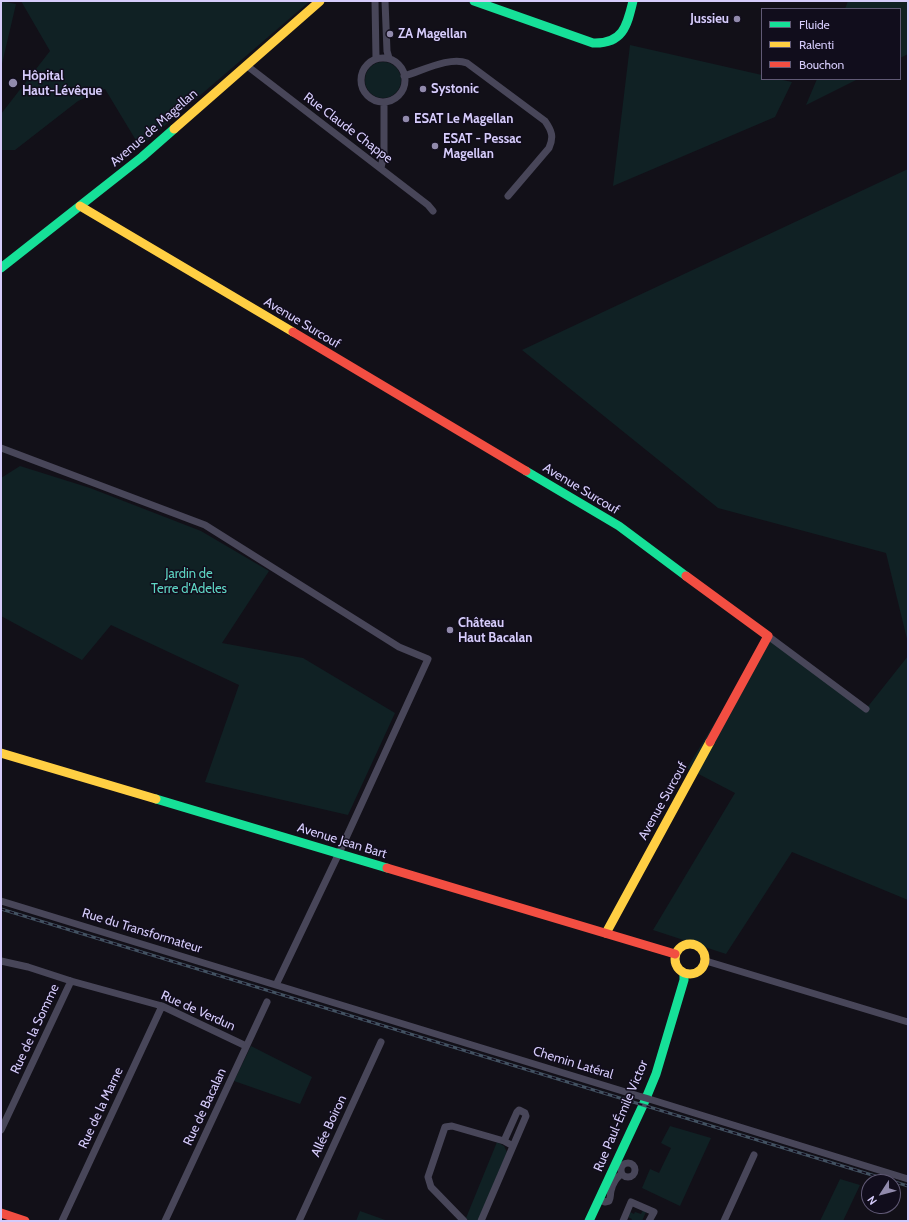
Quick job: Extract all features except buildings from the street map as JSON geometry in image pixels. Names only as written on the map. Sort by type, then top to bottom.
[{"type":"street","name":"Avenue de Magellan","points":[[1,268],[142,157],[320,1]]},
{"type":"street","points":[[375,1],[376,58]]},
{"type":"street","points":[[385,1],[387,50],[389,58]]},
{"type":"street","points":[[474,1],[593,43],[602,44],[612,42],[619,36],[627,22],[633,1]]},
{"type":"street","points":[[376,58],[389,58],[395,61],[400,67],[404,76],[403,88],[397,96],[384,102],[372,99],[364,91],[360,81],[362,70],[376,58]]},
{"type":"street","points":[[404,76],[450,61],[462,61],[468,63],[545,121],[553,135],[553,141],[549,148],[508,196]]},
{"type":"street","name":"Rue Claude Chappe","points":[[246,65],[381,168],[428,205],[433,211]]},
{"type":"street","points":[[381,168],[384,153],[384,102]]},
{"type":"street","name":"Avenue Surcouf","points":[[80,206],[619,526],[768,636],[606,933]]},
{"type":"street","points":[[1,448],[205,525],[399,647],[428,659],[276,985]]},
{"type":"street","points":[[768,636],[866,709]]},
{"type":"street","name":"Avenue Jean Bart","points":[[1,753],[675,954]]},
{"type":"street","name":"Rue du Transformateur","points":[[1,901],[276,985]]},
{"type":"street","points":[[691,944],[696,945],[704,951],[706,961],[698,973],[684,974],[675,964],[675,954],[681,946],[691,944]]},
{"type":"street","name":"Rue de Verdun","points":[[1,960],[70,981],[162,1006],[246,1046]]},
{"type":"street","points":[[706,961],[908,1022]]},
{"type":"street","name":"Rue Paul-Émile Victor","points":[[589,1221],[656,1074],[684,980],[684,974]]},
{"type":"street","name":"Rue de la Somme","points":[[1,1130],[70,981]]},
{"type":"street","name":"Chemin Latéral","points":[[276,985],[908,1179]]},
{"type":"street","name":"Rue de Bacalan","points":[[165,1221],[267,1002]]},
{"type":"street","name":"Rue de la Marne","points":[[62,1221],[162,1006]]},
{"type":"street","name":"Allée Boiron","points":[[299,1221],[381,1042]]},
{"type":"street","points":[[481,1221],[526,1116],[525,1113],[522,1111],[517,1112],[504,1141]]},
{"type":"street","points":[[464,1221],[428,1182],[428,1177],[445,1127],[452,1126],[504,1141],[513,1146]]},
{"type":"street","points":[[724,1221],[754,1155]]},
{"type":"street","points":[[599,1199],[606,1202],[609,1201],[611,1196],[610,1192],[618,1176],[622,1174]]},
{"type":"street","points":[[622,1221],[631,1202],[654,1212],[649,1221]]},
{"type":"street","points":[[1,1213],[24,1221]]},
{"type":"green space","points":[[1,1],[16,4],[1,68]]},
{"type":"green space","points":[[21,1],[310,1],[140,147],[105,89],[78,101],[15,150],[1,150],[1,114],[50,51]]},
{"type":"green space","points":[[848,1],[908,1],[908,54],[901,58],[901,8],[845,8]]},
{"type":"green space","points":[[630,45],[761,75],[761,80],[783,80],[792,82],[775,117],[613,186]]},
{"type":"green space","points":[[387,62],[396,67],[400,73],[400,87],[396,93],[387,98],[379,98],[370,93],[366,87],[365,76],[370,67],[376,63]]},
{"type":"green space","points":[[817,80],[856,80],[806,105]]},
{"type":"green space","points":[[908,169],[908,643],[886,553],[718,508],[522,350]]},
{"type":"green space","name":"Jardin de Terre d'Adeles","points":[[20,466],[90,488],[201,531],[269,571],[222,643],[303,658],[395,713],[348,815],[205,782],[239,685],[111,625],[82,660],[1,616],[1,478]]},
{"type":"green space","points":[[768,636],[866,709],[908,656],[908,900],[792,852],[726,954],[653,930],[735,793],[687,768]]},
{"type":"green space","points":[[251,1046],[312,1077],[300,1104],[234,1081]]},
{"type":"green space","points":[[670,1126],[711,1138],[680,1206],[642,1188],[650,1169],[659,1173],[671,1148],[661,1143]]},
{"type":"green space","points":[[497,1142],[504,1146],[507,1152],[479,1219],[471,1221],[466,1218]]},
{"type":"green space","points":[[840,1179],[860,1185],[843,1221],[820,1221]]},
{"type":"green space","points":[[643,1210],[646,1212],[642,1221],[631,1221],[632,1219],[628,1217],[630,1212],[634,1214],[635,1212],[641,1214]]},
{"type":"green space","points":[[360,1211],[388,1221],[356,1221]]},
{"type":"railway","points":[[1,909],[908,1186]]},
{"type":"traffic: fast","points":[[474,1],[593,43],[603,43],[611,40],[622,32],[626,26],[633,1]]},
{"type":"traffic: fast","points":[[1,268],[142,157],[174,129]]},
{"type":"traffic: fast","points":[[526,471],[619,526],[686,576]]},
{"type":"traffic: fast","points":[[156,799],[387,868]]},
{"type":"traffic: fast","points":[[589,1221],[656,1074],[684,980],[684,974]]},
{"type":"traffic: slow","points":[[174,129],[320,1]]},
{"type":"traffic: slow","points":[[80,206],[293,332]]},
{"type":"traffic: slow","points":[[606,933],[710,742]]},
{"type":"traffic: slow","points":[[1,753],[156,799]]},
{"type":"traffic: slow","points":[[690,944],[701,948],[705,959],[701,970],[690,974],[679,970],[675,959],[679,948],[690,944]]},
{"type":"traffic: jam","points":[[293,332],[526,471]]},
{"type":"traffic: jam","points":[[686,576],[768,636],[710,742]]},
{"type":"traffic: jam","points":[[387,868],[675,954]]},
{"type":"traffic: jam","points":[[1,1213],[25,1221]]},
{"type":"place","name":"Jussieu","points":[[737,19]]},
{"type":"place","name":"ZA Magellan","points":[[390,34]]},
{"type":"place","name":"Hôpital Haut-Lévêque","points":[[13,83]]},
{"type":"place","name":"Systonic","points":[[423,89]]},
{"type":"place","name":"ESAT Le Magellan","points":[[406,119]]},
{"type":"place","name":"ESAT - Pessac Magellan","points":[[435,146]]},
{"type":"place","name":"Château Haut Bacalan","points":[[450,630]]}]
